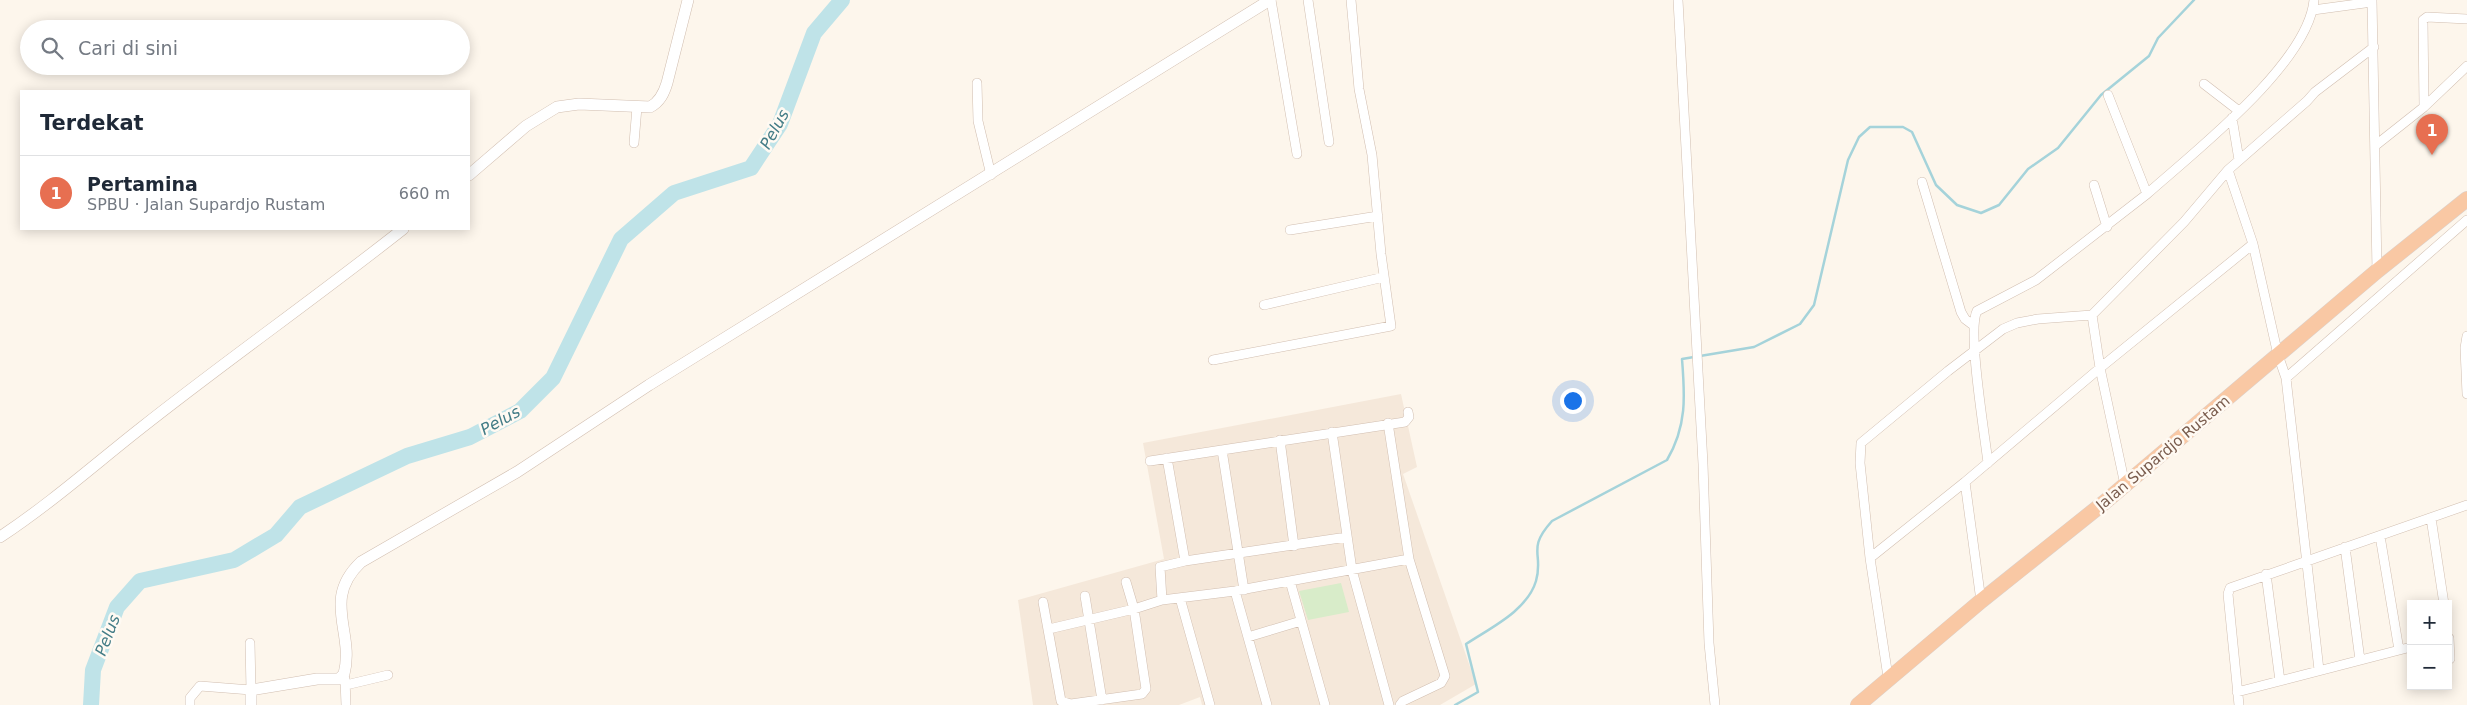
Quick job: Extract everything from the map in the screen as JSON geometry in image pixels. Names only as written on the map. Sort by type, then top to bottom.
[{"type":"highway","name":"Jalan Supardjo Rustam","points":[[1858,705],[1981,601],[2124,485],[2377,271],[2467,199]]},
{"type":"street","points":[[470,174],[526,126],[557,107],[579,104],[653,106],[664,94],[688,0]]},
{"type":"street","points":[[346,705],[341,592],[346,578],[361,562],[517,472],[649,385],[745,328],[922,214],[990,175],[1183,52],[1270,0],[1296,154]]},
{"type":"street","points":[[1308,0],[1329,142]]},
{"type":"street","points":[[1213,360],[1392,326],[1384,277],[1372,155],[1359,89],[1351,0]]},
{"type":"street","points":[[1678,0],[1703,464],[1709,643],[1715,705]]},
{"type":"street","points":[[1988,463],[1973,325],[1977,311],[2036,280],[2107,227],[2147,194],[2263,90],[2304,32],[2313,5],[2372,1],[2377,271]]},
{"type":"street","points":[[2424,107],[2423,20],[2426,17],[2467,19]]},
{"type":"street","points":[[1888,678],[1870,558],[1860,463],[1861,443],[2003,329],[2018,323],[2038,319],[2092,315],[2184,222],[2228,170],[2315,92],[2374,47]]},
{"type":"street","points":[[2376,145],[2424,107],[2467,66]]},
{"type":"street","points":[[977,83],[978,121],[990,175]]},
{"type":"street","points":[[2204,84],[2235,115],[2239,160]]},
{"type":"street","points":[[2108,95],[2147,194]]},
{"type":"street","points":[[634,142],[637,107]]},
{"type":"street","points":[[2228,170],[2253,244],[2278,355],[2286,378],[2319,670]]},
{"type":"street","points":[[1922,182],[1961,312],[1965,319],[1973,325]]},
{"type":"street","points":[[2094,185],[2107,227]]},
{"type":"street","points":[[1290,230],[1378,216]]},
{"type":"street","points":[[2286,378],[2467,220]]},
{"type":"street","points":[[0,537],[60,495],[140,429],[402,230]]},
{"type":"street","points":[[1870,558],[1966,482],[2100,368],[2253,244]]},
{"type":"street","points":[[1264,305],[1384,277]]},
{"type":"street","points":[[2092,315],[2100,368],[2124,485]]},
{"type":"street","points":[[2467,336],[2465,348],[2467,394]]},
{"type":"street","points":[[1150,460],[1388,423],[1406,422],[1409,417],[1408,412]]},
{"type":"street","points":[[1388,423],[1409,559],[1445,679],[1403,704]]},
{"type":"street","points":[[1332,432],[1352,570],[1389,705]]},
{"type":"street","points":[[1280,440],[1294,546]]},
{"type":"street","points":[[1222,450],[1248,637],[1267,705]]},
{"type":"street","points":[[1167,458],[1185,561]]},
{"type":"street","points":[[1966,482],[1981,601]]},
{"type":"street","points":[[2238,705],[2229,590],[2233,586],[2467,505]]},
{"type":"street","points":[[2431,518],[2443,600]]},
{"type":"street","points":[[2380,536],[2399,650]]},
{"type":"street","points":[[1162,600],[1160,567],[1185,561],[1238,555],[1347,537]]},
{"type":"street","points":[[2345,547],[2360,660]]},
{"type":"street","points":[[1049,629],[1134,609],[1162,600],[1290,582],[1409,559]]},
{"type":"street","points":[[2266,574],[2280,681]]},
{"type":"street","points":[[1043,602],[1059,698],[1064,703],[1071,705],[1146,692],[1134,609],[1126,582]]},
{"type":"street","points":[[1290,582],[1325,705]]},
{"type":"street","points":[[1085,596],[1102,700]]},
{"type":"street","points":[[1180,598],[1210,705]]},
{"type":"street","points":[[1248,637],[1301,621]]},
{"type":"street","points":[[250,643],[251,705]]},
{"type":"street","points":[[2237,692],[2407,648]]},
{"type":"street","points":[[190,705],[190,698],[200,686],[251,690],[317,679],[345,680],[388,675]]},
{"type":"shaded area","points":[[1401,394],[1417,467],[1403,474],[1476,684],[1440,705],[1202,705],[1200,697],[1179,705],[1033,705],[1018,600],[1164,559],[1143,443]]},
{"type":"green space","points":[[1341,583],[1349,612],[1308,620],[1299,591]]},
{"type":"waterway","name":"Pelus","points":[[91,705],[93,670],[117,607],[140,581],[234,560],[276,535],[300,507],[407,456],[470,437],[520,411],[553,378],[621,239],[674,193],[751,168],[780,124],[814,33],[842,0]]},
{"type":"waterway","points":[[1455,705],[1478,692],[1466,644],[1507,618],[1525,601],[1536,581],[1538,572],[1537,551],[1540,539],[1552,521],[1667,460],[1678,435],[1683,411],[1682,359],[1754,347],[1800,324],[1814,305],[1848,160],[1859,137],[1870,127],[1903,127],[1912,132],[1936,185],[1957,205],[1981,213],[1999,205],[2028,169],[2058,148],[2101,95],[2149,56],[2158,38],[2194,0]]},
{"type":"place","name":"Pertamina","points":[[2432,155]]}]
